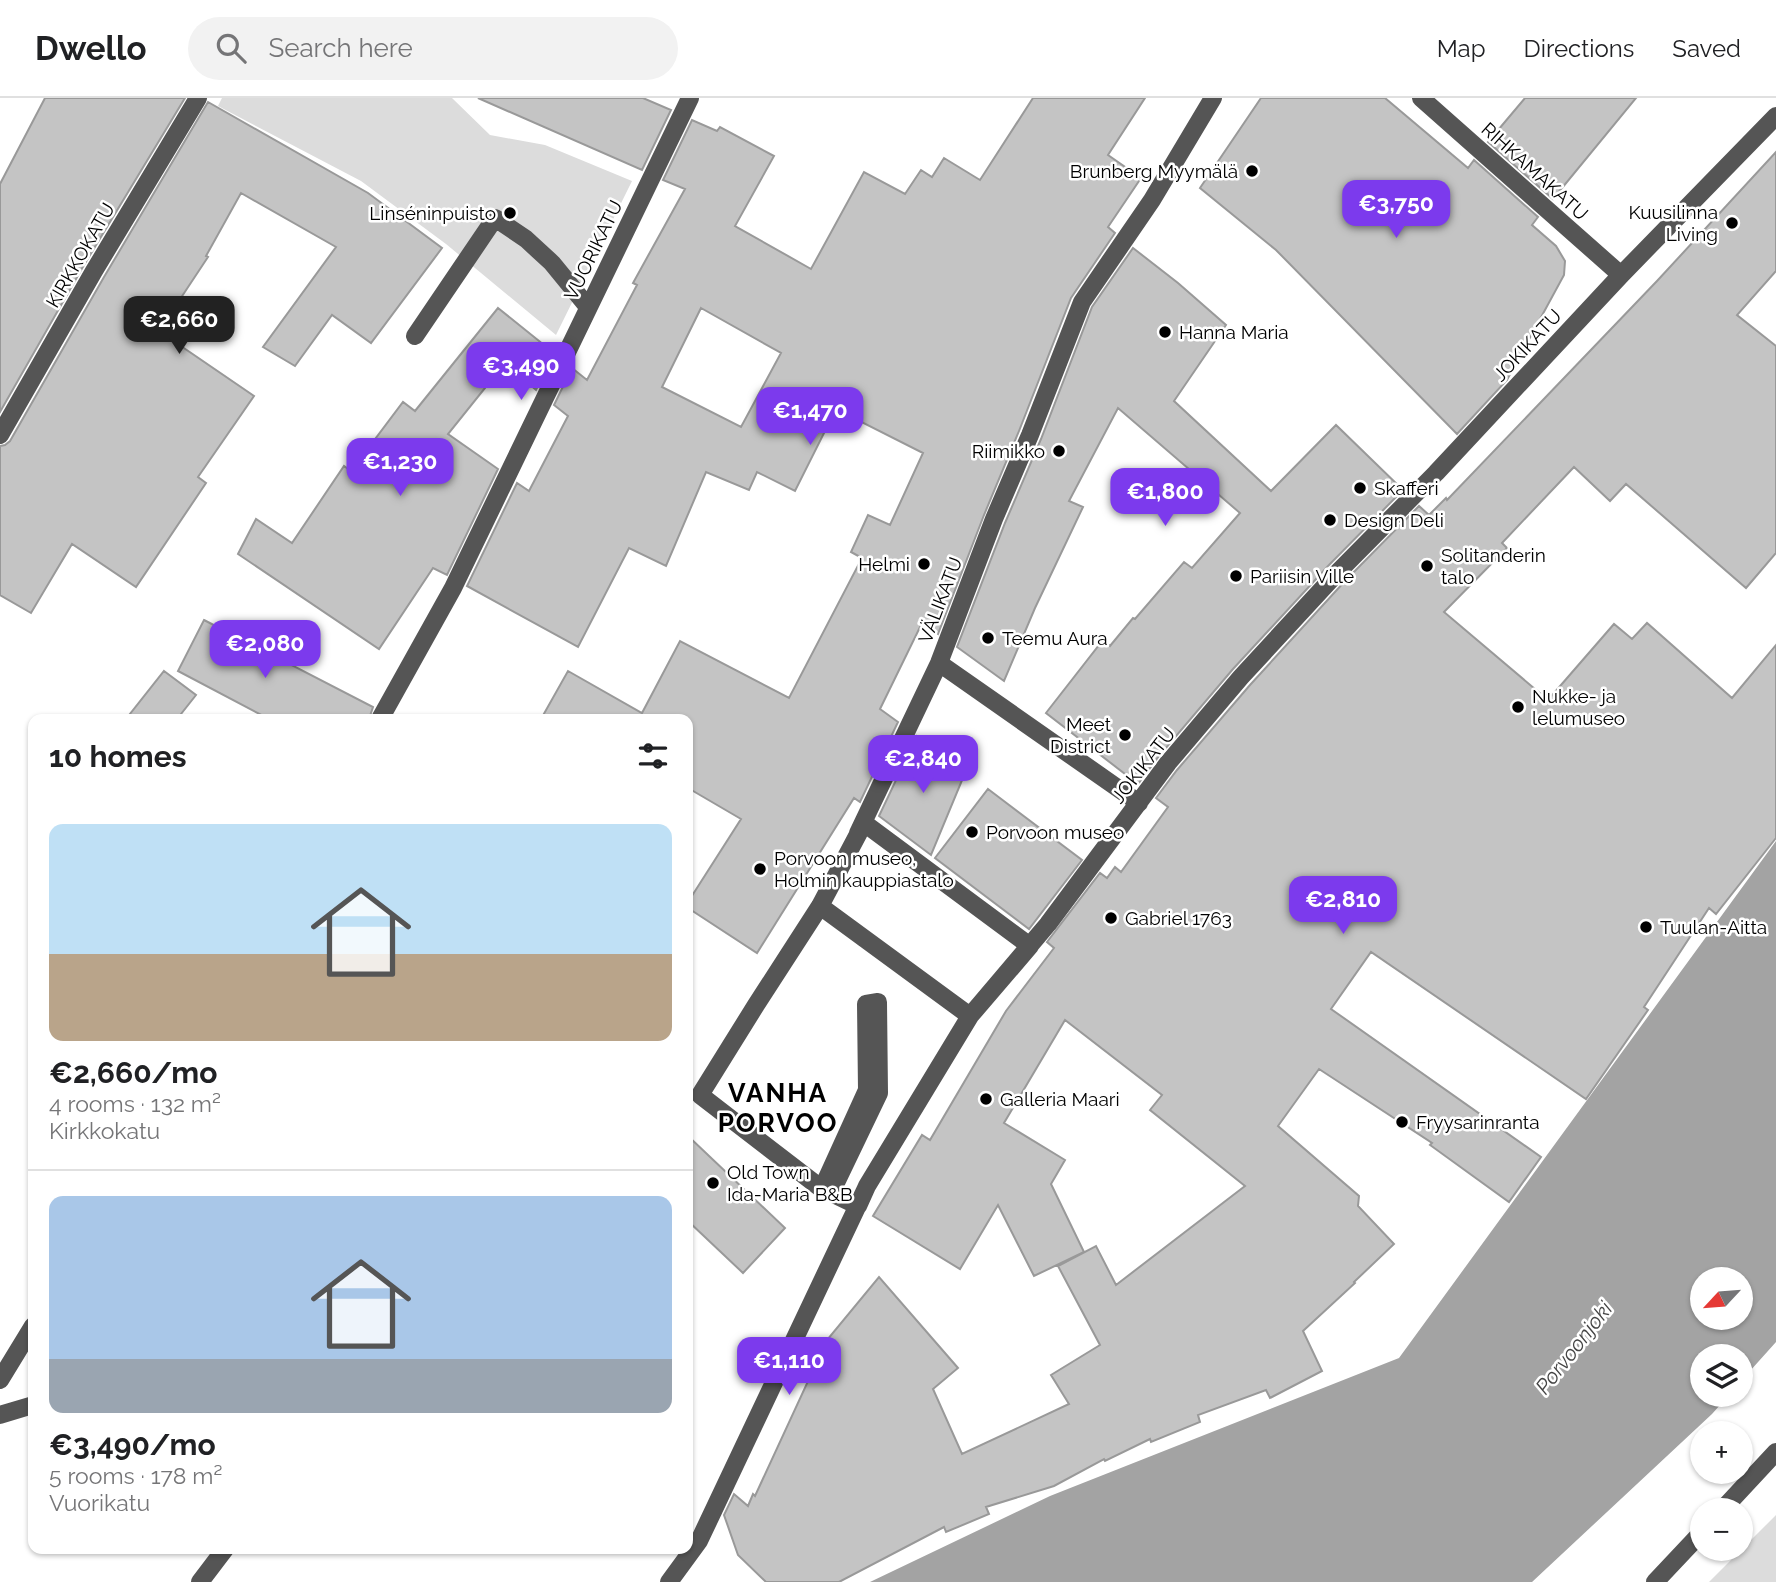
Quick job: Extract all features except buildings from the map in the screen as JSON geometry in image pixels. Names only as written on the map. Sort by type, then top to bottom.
[{"type":"street","name":"KIRKKOKATU","points":[[0,435],[198,98]]},
{"type":"street","name":"VUORIKATU","points":[[383,714],[453,588],[690,98]]},
{"type":"street","name":"VÄLIKATU","points":[[820,906],[864,823],[939,663],[1082,302],[1152,200],[1213,98]]},
{"type":"street","name":"RIHKAMAKATU","points":[[1421,98],[1621,275]]},
{"type":"street","name":"JOKIKATU","points":[[858,1206],[867,1186],[970,1016],[1030,946],[1168,763],[1241,677],[1337,573],[1776,116]]},
{"type":"street","points":[[415,336],[495,218],[526,239],[552,263],[588,307]]},
{"type":"street","points":[[939,663],[1139,803]]},
{"type":"street","points":[[864,823],[1030,946]]},
{"type":"street","points":[[693,1549],[858,1206],[831,1193],[879,1093],[878,1002],[866,1004],[867,1090],[822,1189],[694,1101],[820,906],[970,1016]]},
{"type":"street","points":[[0,1380],[28,1334]]},
{"type":"street","points":[[0,1416],[28,1407]]},
{"type":"street","points":[[1733,1498],[1776,1452]]},
{"type":"street","points":[[1655,1582],[1690,1545]]},
{"type":"street","points":[[200,1582],[221,1554]]},
{"type":"street","points":[[669,1582],[689,1554]]},
{"type":"shaded area","name":"Linséninpuisto","points":[[222,98],[452,98],[490,135],[545,145],[632,181],[556,335],[446,244],[361,181],[218,106]]},
{"type":"shaded area","points":[[1776,1515],[1776,1582],[1709,1582],[1730,1561],[1753,1561],[1753,1538]]},
{"type":"water","name":"Porvoonjoki","points":[[1776,841],[1776,1342],[1753,1368],[1753,1344],[1690,1344],[1690,1407],[1718,1407],[1704,1421],[1690,1421],[1690,1435],[1532,1582],[870,1582],[1050,1496],[1399,1358]]},
{"type":"place","name":"Brunberg Myymälä","points":[[1252,171]]},
{"type":"place","name":"Linséninpuisto","points":[[510,213]]},
{"type":"place","name":"Kuusilinna Living","points":[[1732,223]]},
{"type":"place","name":"Hanna Maria","points":[[1165,332]]},
{"type":"place","name":"Riimikko","points":[[1059,451]]},
{"type":"place","name":"Skafferi","points":[[1360,488]]},
{"type":"place","name":"Design Deli","points":[[1330,520]]},
{"type":"place","name":"Helmi","points":[[924,564]]},
{"type":"place","name":"Solitanderin talo","points":[[1427,566]]},
{"type":"place","name":"Pariisin Ville","points":[[1236,576]]},
{"type":"place","name":"Teemu Aura","points":[[988,638]]},
{"type":"place","name":"Nukke- ja lelumuseo","points":[[1518,707]]},
{"type":"place","name":"Meet District","points":[[1125,735]]},
{"type":"place","name":"Porvoon museo","points":[[972,832]]},
{"type":"place","name":"Porvoon museo, Holmin kauppiastalo","points":[[760,869]]},
{"type":"place","name":"Gabriel 1763","points":[[1111,918]]},
{"type":"place","name":"Tuulan-Aitta","points":[[1646,927]]},
{"type":"place","name":"Galleria Maari","points":[[986,1099]]},
{"type":"place","name":"Fryysarinranta","points":[[1402,1122]]},
{"type":"place","name":"Old Town Ida-Maria B&B","points":[[713,1183]]},
{"type":"district","name":"VANHA PORVOO","points":[[778,1108]]}]
